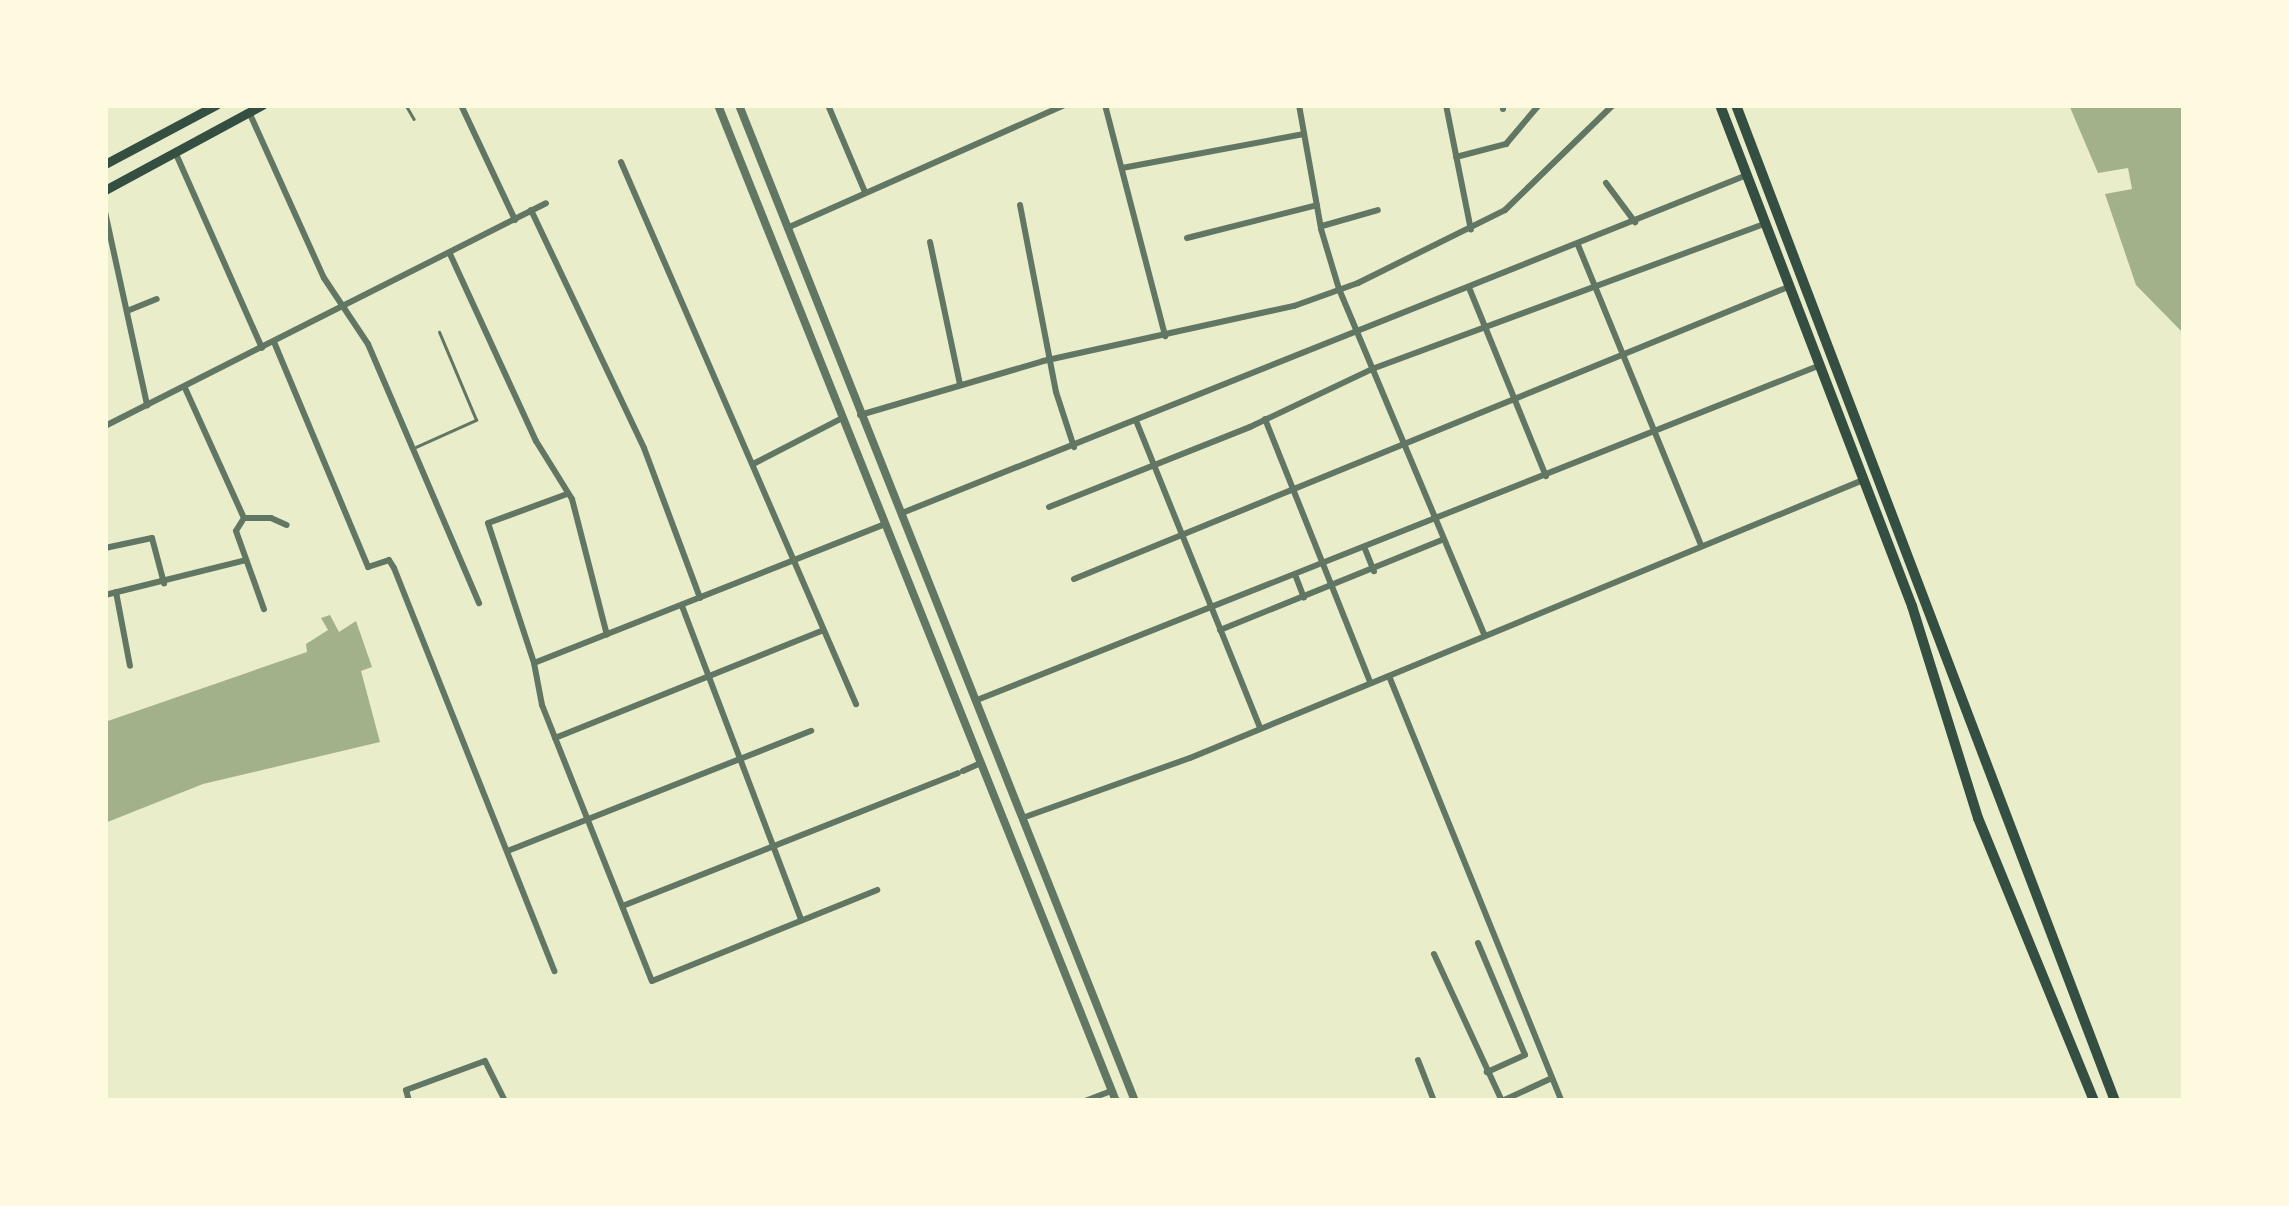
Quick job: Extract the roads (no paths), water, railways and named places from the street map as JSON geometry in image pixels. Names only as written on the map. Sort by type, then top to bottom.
[{"type":"highway","points":[[1720,105],[1912,606],[1978,818],[2094,1101]]},
{"type":"highway","points":[[1736,105],[1928,600],[1988,780],[2115,1101]]},
{"type":"highway","points":[[1773,242],[1789,237]]},
{"type":"highway","points":[[1912,606],[1928,600]]},
{"type":"main road","points":[[105,164],[216,105]]},
{"type":"main road","points":[[105,190],[262,105]]},
{"type":"street","points":[[190,105],[195,117]]},
{"type":"street","points":[[461,105],[515,220]]},
{"type":"street","points":[[718,105],[1116,1101]]},
{"type":"street","points":[[740,105],[860,415],[1026,817],[1136,1101]]},
{"type":"street","points":[[828,105],[864,192]]},
{"type":"street","points":[[1106,105],[1165,336]]},
{"type":"street","points":[[1299,105],[1317,205],[1340,289],[1484,634]]},
{"type":"street","points":[[1446,105],[1472,230]]},
{"type":"street","points":[[1456,157],[1506,144],[1539,105]]},
{"type":"street","points":[[860,415],[1052,359],[1165,336],[1340,289],[1472,230],[1523,195],[1613,105]]},
{"type":"street","points":[[787,228],[1058,106]]},
{"type":"street","points":[[249,112],[344,308],[361,329],[416,447],[479,603]]},
{"type":"street","points":[[1122,168],[1304,134]]},
{"type":"street","points":[[176,154],[262,348]]},
{"type":"street","points":[[621,162],[755,463],[856,704]]},
{"type":"street","points":[[902,513],[1470,290],[1747,174]]},
{"type":"street","points":[[1606,183],[1634,222]]},
{"type":"street","points":[[105,426],[546,203]]},
{"type":"street","points":[[1020,205],[1074,447]]},
{"type":"street","points":[[1187,238],[1317,205]]},
{"type":"street","points":[[531,210],[644,448],[700,598]]},
{"type":"street","points":[[1322,226],[1378,210]]},
{"type":"street","points":[[105,212],[147,405]]},
{"type":"street","points":[[1050,507],[1265,419],[1372,369],[1764,224]]},
{"type":"street","points":[[930,242],[960,384]]},
{"type":"street","points":[[1578,244],[1701,545]]},
{"type":"street","points":[[450,254],[567,494],[607,635]]},
{"type":"street","points":[[1074,579],[1404,448],[1514,398],[1788,288]]},
{"type":"street","points":[[1470,290],[1546,476]]},
{"type":"street","points":[[127,312],[157,299]]},
{"type":"street","points":[[274,342],[368,567],[389,560],[394,568],[510,850],[554,971]]},
{"type":"street","points":[[977,700],[1296,578],[1818,366]]},
{"type":"street","points":[[186,388],[244,518]]},
{"type":"street","points":[[755,463],[842,418]]},
{"type":"street","points":[[1265,419],[1370,682]]},
{"type":"street","points":[[1137,422],[1260,728]]},
{"type":"street","points":[[1026,817],[1389,676],[1862,480]]},
{"type":"street","points":[[567,494],[488,523],[534,663],[535,688],[656,983],[877,890]]},
{"type":"street","points":[[264,608],[236,527],[244,518],[271,518],[287,525]]},
{"type":"street","points":[[534,663],[884,524]]},
{"type":"street","points":[[105,548],[152,538],[164,584]]},
{"type":"street","points":[[1220,630],[1333,588],[1442,540]]},
{"type":"street","points":[[1365,550],[1374,571]]},
{"type":"street","points":[[105,594],[164,584],[246,560]]},
{"type":"street","points":[[1296,578],[1304,598]]},
{"type":"street","points":[[116,592],[130,666]]},
{"type":"street","points":[[682,606],[801,920]]},
{"type":"street","points":[[555,738],[823,630]]},
{"type":"street","points":[[1389,676],[1562,1101]]},
{"type":"street","points":[[510,850],[811,731]]},
{"type":"street","points":[[625,906],[980,764]]},
{"type":"street","points":[[1478,942],[1525,1054],[1487,1072]]},
{"type":"street","points":[[1434,954],[1502,1101],[1552,1078]]},
{"type":"street","points":[[1418,1060],[1434,1101]]},
{"type":"street","points":[[409,1101],[406,1090],[487,1061],[505,1101]]},
{"type":"street","points":[[1084,1101],[1112,1091]]},
{"type":"lane","points":[[406,105],[414,120]]},
{"type":"lane","points":[[416,447],[476,420],[439,332]]}]
